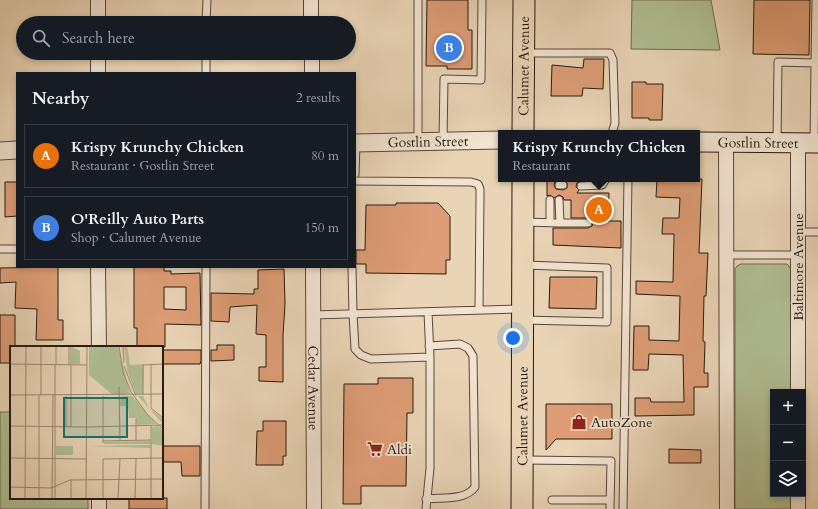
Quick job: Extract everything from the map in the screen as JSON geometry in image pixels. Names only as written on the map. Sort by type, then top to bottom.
[{"type":"main road","name":"Calumet Avenue","points":[[523,130],[524,0]]},
{"type":"main road","name":"Gostlin Street","points":[[700,142],[810,143]]},
{"type":"main road","name":"Calumet Avenue","points":[[522,509],[523,182]]},
{"type":"street","points":[[98,0],[98,16]]},
{"type":"street","points":[[311,0],[311,16]]},
{"type":"street","points":[[98,60],[98,72]]},
{"type":"street","points":[[312,60],[312,72]]},
{"type":"street","name":"Gostlin Street","points":[[356,143],[498,140]]},
{"type":"street","points":[[726,142],[727,509]]},
{"type":"street","name":"Baltimore Avenue","points":[[798,389],[798,232],[810,143]]},
{"type":"street","points":[[0,150],[16,150]]},
{"type":"street","points":[[98,268],[98,346]]},
{"type":"street","name":"Cedar Avenue","points":[[313,268],[314,509]]},
{"type":"street","points":[[798,497],[798,509]]},
{"type":"lane","points":[[206,16],[207,0]]},
{"type":"lane","points":[[418,0],[418,142]]},
{"type":"lane","points":[[443,141],[444,79],[480,80],[482,0]]},
{"type":"lane","points":[[810,143],[816,0]]},
{"type":"lane","points":[[523,53],[610,53],[613,56],[615,123],[613,130]]},
{"type":"lane","points":[[206,60],[206,72]]},
{"type":"lane","points":[[777,143],[778,62],[814,63]]},
{"type":"lane","points":[[356,181],[471,182],[478,184],[480,189],[479,310]]},
{"type":"lane","points":[[581,186],[602,185],[604,182]]},
{"type":"lane","points":[[623,509],[628,182]]},
{"type":"lane","points":[[550,200],[550,222]]},
{"type":"lane","points":[[559,200],[560,223]]},
{"type":"lane","points":[[523,222],[588,223]]},
{"type":"lane","points":[[798,232],[818,232]]},
{"type":"lane","points":[[0,249],[16,248]]},
{"type":"lane","points":[[727,255],[798,255]]},
{"type":"lane","points":[[313,315],[479,310],[607,322],[607,268],[523,264]]},
{"type":"lane","points":[[205,509],[206,268]]},
{"type":"lane","points":[[352,268],[353,314],[356,349],[361,355],[371,359],[430,357]]},
{"type":"lane","points":[[426,509],[430,468],[430,357],[428,312]]},
{"type":"lane","points":[[426,498],[464,496],[475,488],[473,356],[468,348],[460,344],[429,346]]},
{"type":"lane","points":[[522,460],[611,461],[610,509]]},
{"type":"lane","points":[[552,500],[610,500]]},
{"type":"green space","points":[[632,0],[711,0],[720,50],[631,49]]},
{"type":"green space","points":[[741,264],[787,264],[792,270],[791,389],[770,389],[770,497],[791,497],[791,509],[735,509],[735,269]]},
{"type":"green space","points":[[0,412],[10,412],[10,499],[88,499],[88,509],[0,509]]},
{"type":"building","points":[[427,0],[468,0],[468,30],[472,30],[472,69],[447,69],[447,66],[426,66]]},
{"type":"building","points":[[754,0],[810,0],[809,55],[753,54]]},
{"type":"building","points":[[584,59],[604,59],[603,89],[583,88],[582,96],[551,96],[552,65],[583,68]]},
{"type":"building","points":[[632,82],[663,84],[662,120],[632,118]]},
{"type":"building","points":[[700,179],[702,179],[699,253],[708,253],[706,296],[704,296],[703,341],[705,342],[704,373],[708,373],[708,387],[694,387],[694,415],[635,416],[635,398],[650,398],[651,402],[684,402],[683,355],[649,354],[648,370],[633,370],[634,326],[649,326],[649,340],[679,341],[680,296],[636,294],[636,281],[673,282],[674,234],[662,234],[663,218],[679,218],[680,198],[656,197],[657,182],[700,182]]},
{"type":"building","points":[[5,182],[16,182],[16,216],[5,217]]},
{"type":"building","points":[[547,182],[555,182],[554,185],[556,189],[563,190],[567,188],[566,182],[579,182],[577,183],[576,187],[579,190],[577,193],[609,193],[608,221],[621,221],[621,248],[553,245],[553,228],[588,228],[592,226],[593,223],[592,220],[588,218],[571,218],[571,200],[564,200],[563,197],[559,195],[554,198],[550,195],[547,196]]},
{"type":"building","points":[[396,203],[438,203],[450,216],[450,260],[446,260],[446,274],[366,273],[366,264],[356,264],[356,250],[365,250],[366,205],[396,205]]},
{"type":"building","points":[[0,268],[58,268],[58,320],[63,320],[63,340],[36,340],[37,309],[15,308],[16,282],[0,283]]},
{"type":"building","points":[[134,268],[164,268],[164,271],[171,271],[171,274],[200,273],[201,325],[165,324],[165,347],[137,346],[137,328],[134,328]],"holes":[[[164,287],[186,287],[186,310],[164,309]]]},
{"type":"building","points":[[284,269],[285,304],[283,335],[283,382],[259,381],[259,367],[266,367],[266,335],[256,334],[257,305],[230,307],[229,322],[211,321],[211,293],[254,294],[254,289],[258,289],[258,270]]},
{"type":"building","points":[[550,277],[597,277],[596,309],[549,308]]},
{"type":"building","points":[[0,315],[15,315],[15,346],[10,346],[10,363],[0,363]]},
{"type":"building","points":[[217,345],[234,345],[234,360],[211,361],[211,350],[217,350]]},
{"type":"building","points":[[163,350],[201,350],[200,364],[163,364]]},
{"type":"building","name":"Aldi","points":[[378,378],[413,378],[413,413],[407,413],[406,486],[361,486],[361,504],[343,504],[344,384],[378,384]]},
{"type":"building","name":"AutoZone","points":[[546,404],[612,404],[612,439],[556,439],[546,450]]},
{"type":"building","points":[[263,421],[286,421],[286,456],[283,456],[283,465],[256,465],[257,431],[263,431]]},
{"type":"building","points":[[163,446],[200,446],[200,476],[182,476],[181,462],[163,462]]},
{"type":"building","points":[[669,449],[701,450],[701,463],[669,463]]},
{"type":"building","points":[[167,498],[167,509],[129,509],[129,499]]},
{"type":"place","name":"O'Reilly Auto Parts","points":[[449,48]]},
{"type":"place","name":"Krispy Krunchy Chicken","points":[[599,210]]},
{"type":"place","name":"AutoZone","points":[[579,422]]},
{"type":"place","name":"Aldi","points":[[375,449]]}]
